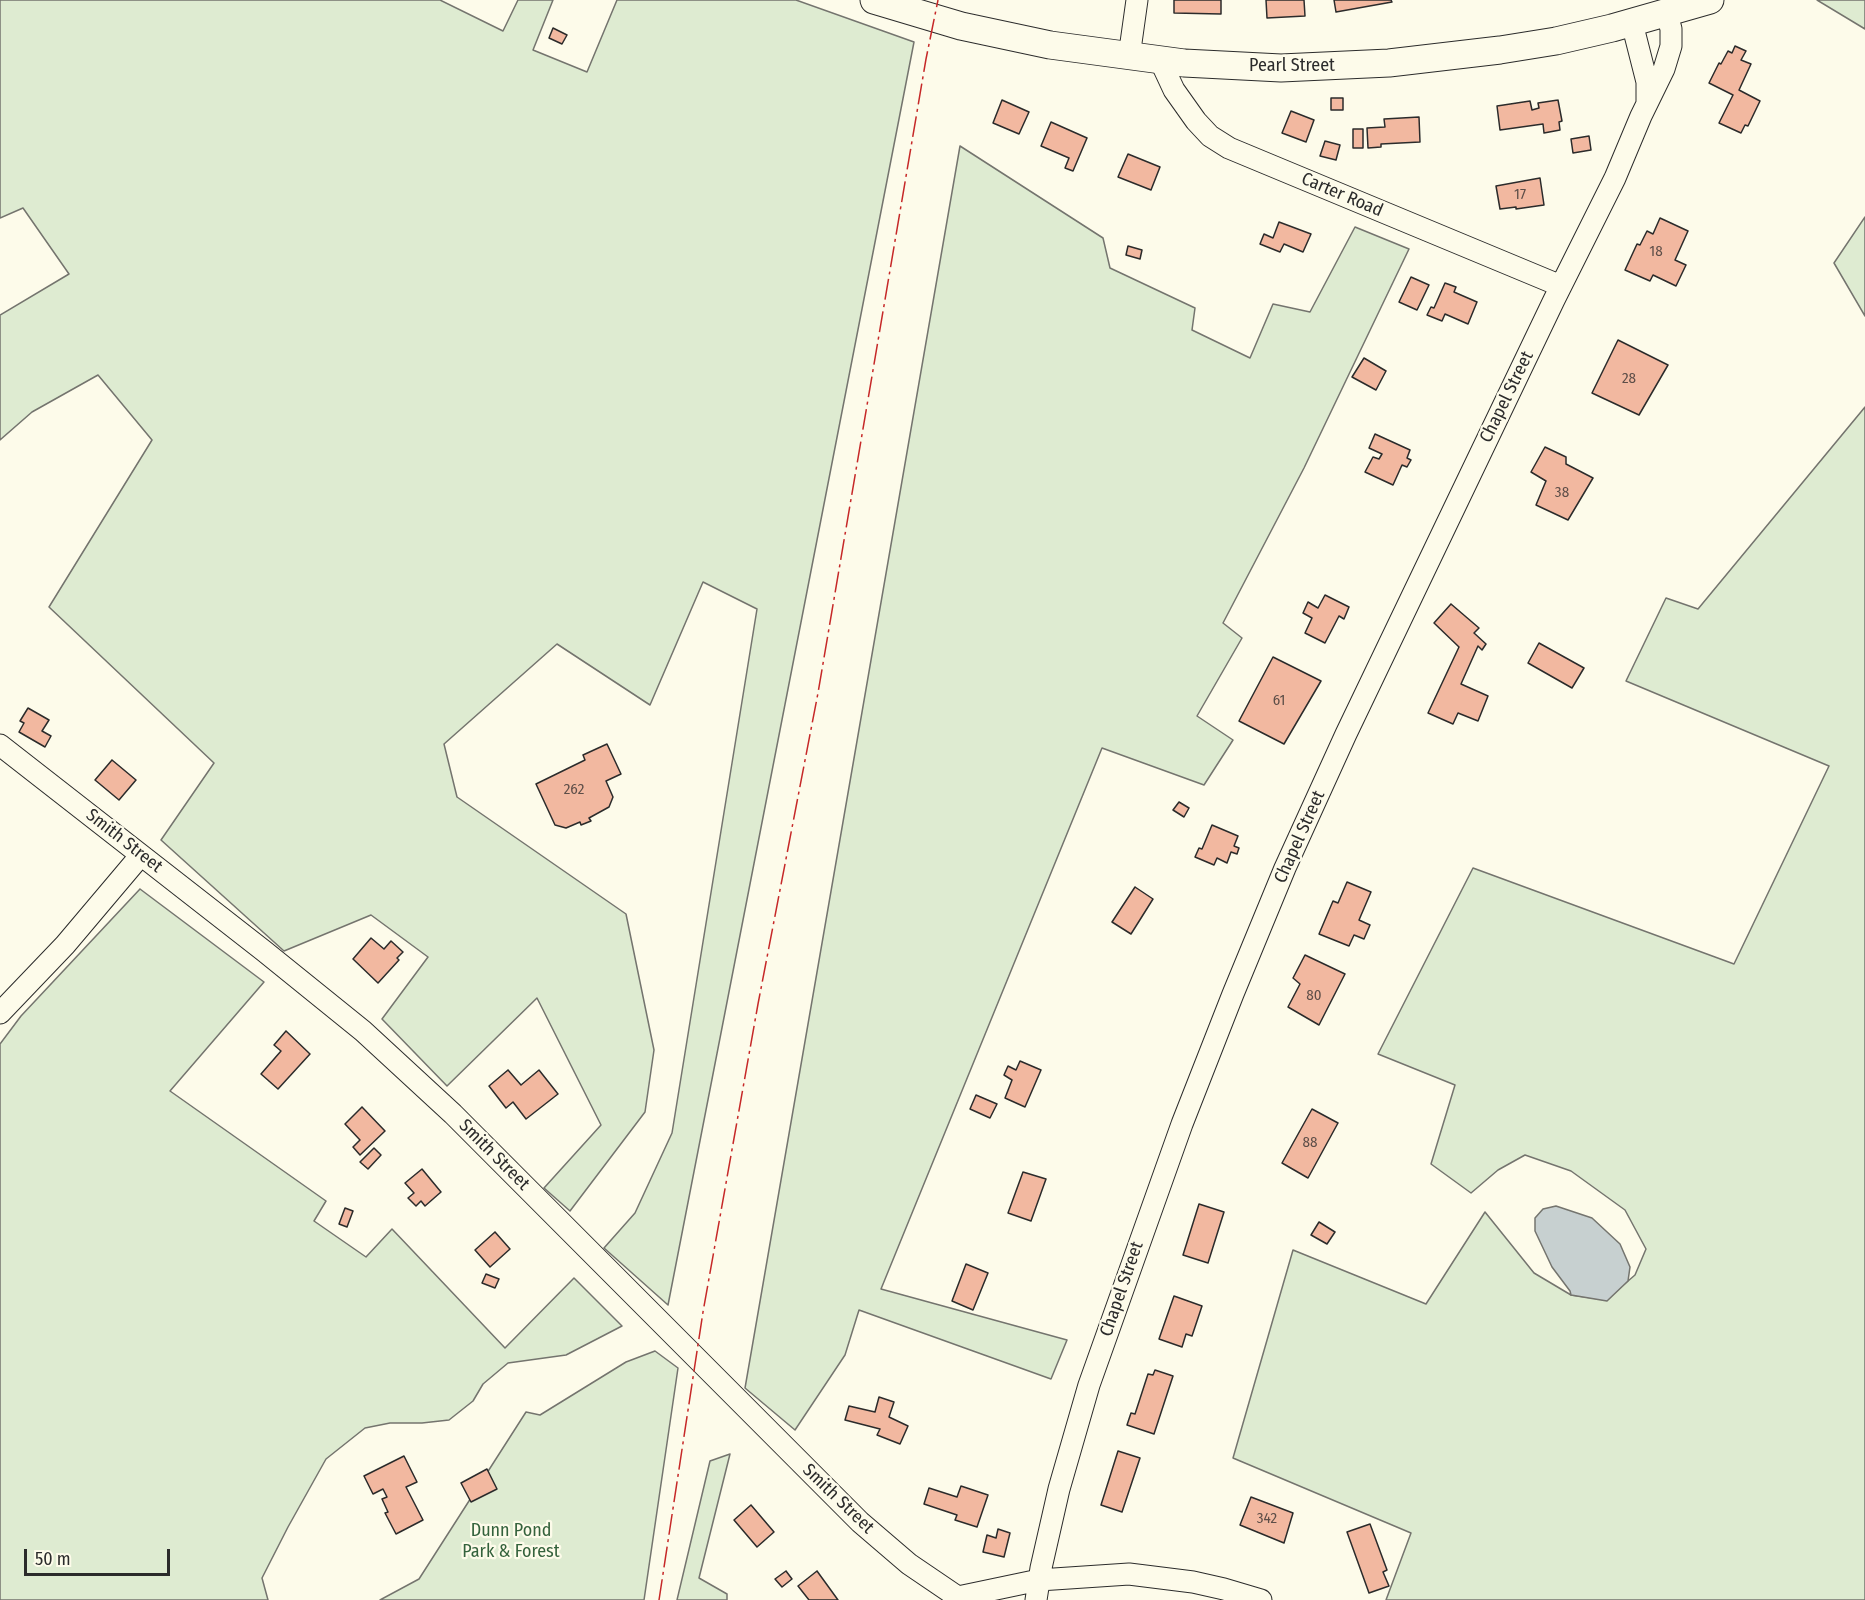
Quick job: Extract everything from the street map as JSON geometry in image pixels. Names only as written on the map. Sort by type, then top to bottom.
[{"type":"main road","name":"Pearl Street","points":[[873,0],[961,26],[1050,45],[1129,57],[1281,68],[1389,63],[1500,50],[1556,41],[1632,23],[1710,0]]},
{"type":"street","points":[[1129,57],[1137,0]]},
{"type":"street","name":"Chapel Street","points":[[1038,1590],[1059,1489],[1089,1385],[1173,1147],[1233,994],[1285,868],[1337,753],[1615,178],[1664,69],[1671,46],[1671,29],[1667,14]]},
{"type":"street","name":"Chapel Street","points":[[1632,23],[1647,82],[1646,105]]},
{"type":"street","name":"Carter Road","points":[[1160,60],[1174,90],[1196,120],[1210,135],[1229,148],[1561,286]]},
{"type":"street","name":"Smith Street","points":[[0,745],[363,1031],[453,1114],[860,1522],[909,1564],[960,1599],[1038,1590],[1129,1574],[1193,1582],[1261,1600]]},
{"type":"street","points":[[0,1013],[65,945],[141,855]]},
{"type":"green space","points":[[0,0],[440,0],[503,31],[518,0],[553,0],[533,50],[587,72],[617,0],[796,0],[914,42],[668,1305],[604,1248],[635,1213],[672,1133],[757,609],[703,582],[650,705],[557,644],[444,744],[457,797],[626,914],[654,1050],[645,1112],[570,1211],[544,1188],[601,1125],[537,998],[447,1086],[382,1019],[428,957],[371,915],[284,951],[161,840],[214,763],[49,607],[152,440],[98,375],[32,412],[0,440],[0,315],[69,274],[23,208],[0,218]]},
{"type":"green space","points":[[1817,0],[1865,0],[1865,29]]},
{"type":"green space","points":[[960,146],[1103,238],[1110,268],[1195,308],[1192,330],[1250,358],[1273,304],[1310,312],[1355,227],[1409,249],[1304,468],[1223,623],[1242,638],[1197,716],[1233,740],[1204,785],[1102,748],[881,1289],[1067,1340],[1051,1379],[859,1310],[845,1355],[795,1430],[745,1388]]},
{"type":"green space","points":[[1865,217],[1865,316],[1834,263]]},
{"type":"green space","points":[[1865,407],[1865,1600],[1386,1600],[1411,1533],[1233,1458],[1293,1250],[1426,1304],[1485,1212],[1534,1273],[1571,1295],[1606,1300],[1635,1275],[1646,1249],[1625,1210],[1571,1171],[1525,1155],[1498,1170],[1471,1193],[1431,1164],[1455,1085],[1378,1054],[1473,868],[1734,964],[1829,766],[1626,681],[1666,598],[1698,609]]},
{"type":"green space","points":[[140,889],[264,982],[170,1091],[326,1201],[314,1221],[366,1257],[392,1229],[505,1348],[574,1278],[622,1326],[566,1355],[508,1363],[483,1384],[473,1401],[449,1420],[390,1423],[365,1428],[326,1459],[262,1578],[268,1600],[0,1600],[0,1044],[21,1016]]},
{"type":"green space","name":"Dunn Pond Park & Forest","points":[[655,1351],[678,1368],[644,1600],[380,1600],[419,1579],[526,1412],[540,1415],[626,1362]]},
{"type":"green space","points":[[730,1454],[699,1578],[727,1594],[727,1600],[677,1600],[710,1461]]},
{"type":"shaded area","points":[[1556,1206],[1592,1218],[1620,1244],[1630,1267],[1628,1281],[1607,1301],[1571,1295],[1552,1267],[1535,1231],[1535,1218],[1543,1209]]},
{"type":"building","points":[[1174,0],[1221,0],[1221,14],[1174,13]]},
{"type":"building","points":[[1266,0],[1304,0],[1305,16],[1267,18]]},
{"type":"building","points":[[1334,0],[1391,0],[1392,2],[1336,12]]},
{"type":"building","points":[[553,28],[567,35],[562,44],[549,38]]},
{"type":"building","points":[[1735,46],[1746,51],[1741,60],[1751,64],[1739,90],[1760,101],[1748,126],[1745,125],[1741,133],[1719,123],[1733,95],[1709,83],[1719,63],[1721,64],[1728,51],[1732,53]]},
{"type":"building","points":[[1331,98],[1343,98],[1343,110],[1331,110]]},
{"type":"building","points":[[1002,100],[1029,112],[1019,134],[993,123]]},
{"type":"building","points":[[1558,100],[1562,121],[1559,122],[1560,130],[1544,133],[1543,124],[1500,130],[1497,106],[1530,101],[1532,110],[1539,108],[1538,103]]},
{"type":"building","points":[[1291,111],[1314,120],[1306,142],[1282,133]]},
{"type":"building","points":[[1419,117],[1420,142],[1381,144],[1381,147],[1368,148],[1367,128],[1385,127],[1384,119]]},
{"type":"building","points":[[1051,122],[1087,138],[1073,171],[1065,168],[1069,158],[1041,146]]},
{"type":"building","points":[[1353,129],[1363,129],[1363,148],[1353,148]]},
{"type":"building","points":[[1589,136],[1591,150],[1573,153],[1571,139]]},
{"type":"building","points":[[1325,141],[1340,145],[1336,160],[1320,156]]},
{"type":"building","points":[[1128,154],[1160,167],[1151,190],[1118,177]]},
{"type":"building","points":[[1540,178],[1544,205],[1500,209],[1496,186]]},
{"type":"building","points":[[1660,218],[1688,231],[1675,260],[1686,265],[1676,286],[1653,275],[1650,281],[1625,270],[1637,244],[1640,245],[1647,231],[1653,234]]},
{"type":"building","points":[[1279,222],[1311,234],[1303,252],[1284,244],[1280,252],[1260,244],[1264,234],[1273,238]]},
{"type":"building","points":[[1128,246],[1142,250],[1140,259],[1126,255]]},
{"type":"building","points":[[1411,277],[1429,285],[1417,310],[1399,302]]},
{"type":"building","points":[[1445,283],[1456,287],[1454,292],[1477,302],[1468,324],[1445,314],[1442,321],[1427,315],[1431,307],[1434,308]]},
{"type":"building","points":[[1618,340],[1668,365],[1639,415],[1592,393]]},
{"type":"building","points":[[1364,358],[1386,371],[1376,390],[1352,377]]},
{"type":"building","points":[[1375,434],[1410,450],[1407,458],[1411,460],[1407,467],[1402,465],[1393,485],[1365,472],[1373,457],[1379,459],[1382,454],[1369,448]]},
{"type":"building","points":[[1545,447],[1566,457],[1566,464],[1593,478],[1568,520],[1536,505],[1546,481],[1531,472]]},
{"type":"building","points":[[1325,595],[1349,607],[1344,619],[1339,616],[1325,643],[1305,633],[1312,618],[1303,613],[1308,602],[1318,608]]},
{"type":"building","points":[[1451,604],[1479,628],[1474,633],[1486,644],[1482,650],[1478,646],[1461,684],[1488,696],[1478,721],[1458,713],[1453,724],[1428,713],[1459,647],[1434,623]]},
{"type":"building","points":[[1539,643],[1584,668],[1572,688],[1528,663]]},
{"type":"building","points":[[1273,657],[1321,681],[1284,744],[1239,721]]},
{"type":"building","points":[[28,708],[49,720],[42,731],[51,736],[45,747],[19,732],[24,723],[20,721]]},
{"type":"building","points":[[607,744],[621,774],[606,781],[613,797],[609,807],[589,818],[591,821],[581,825],[580,822],[566,828],[555,825],[536,784],[585,760],[583,755]]},
{"type":"building","points":[[112,760],[136,780],[119,800],[95,780]]},
{"type":"building","points":[[1179,802],[1189,808],[1184,817],[1173,810]]},
{"type":"building","points":[[1212,825],[1238,836],[1234,846],[1239,848],[1237,854],[1231,852],[1227,863],[1217,858],[1214,865],[1195,857],[1199,848],[1202,849]]},
{"type":"building","points":[[1347,882],[1371,892],[1359,920],[1370,925],[1364,939],[1354,935],[1349,946],[1319,934],[1333,901],[1338,903]]},
{"type":"building","points":[[1135,887],[1153,899],[1131,934],[1112,922]]},
{"type":"building","points":[[371,938],[384,949],[391,941],[403,952],[397,958],[399,960],[378,983],[353,959]]},
{"type":"building","points":[[1305,955],[1345,974],[1319,1025],[1288,1007],[1300,984],[1293,978]]},
{"type":"building","points":[[286,1031],[310,1054],[278,1089],[261,1074],[281,1051],[274,1045]]},
{"type":"building","points":[[1020,1061],[1041,1070],[1025,1107],[1005,1098],[1012,1080],[1004,1075],[1008,1066],[1016,1070]]},
{"type":"building","points":[[508,1070],[521,1085],[539,1070],[558,1094],[526,1119],[513,1102],[506,1108],[489,1086]]},
{"type":"building","points":[[976,1095],[997,1104],[990,1118],[970,1109]]},
{"type":"building","points":[[362,1107],[385,1131],[360,1155],[353,1147],[360,1140],[345,1124]]},
{"type":"building","points":[[1312,1109],[1338,1123],[1308,1178],[1282,1163]]},
{"type":"building","points":[[374,1148],[381,1155],[368,1169],[360,1162]]},
{"type":"building","points":[[422,1169],[441,1192],[425,1206],[421,1201],[416,1206],[408,1198],[414,1193],[405,1183]]},
{"type":"building","points":[[1023,1172],[1046,1179],[1031,1221],[1008,1213]]},
{"type":"building","points":[[1199,1204],[1224,1212],[1208,1263],[1183,1255]]},
{"type":"building","points":[[345,1208],[353,1211],[347,1227],[339,1224]]},
{"type":"building","points":[[1319,1222],[1335,1232],[1327,1244],[1311,1235]]},
{"type":"building","points":[[495,1232],[510,1249],[490,1267],[475,1250]]},
{"type":"building","points":[[966,1264],[988,1273],[973,1310],[952,1301]]},
{"type":"building","points":[[486,1274],[499,1279],[495,1288],[482,1283]]},
{"type":"building","points":[[1174,1296],[1202,1306],[1192,1336],[1186,1334],[1182,1347],[1159,1339]]},
{"type":"building","points":[[1155,1370],[1173,1376],[1154,1434],[1127,1425],[1131,1413],[1135,1414],[1148,1374],[1153,1375]]},
{"type":"building","points":[[879,1397],[894,1402],[889,1417],[908,1426],[900,1444],[877,1435],[880,1429],[845,1420],[849,1406],[875,1412]]},
{"type":"building","points":[[1118,1451],[1140,1458],[1122,1512],[1101,1505]]},
{"type":"building","points":[[404,1456],[417,1482],[406,1487],[423,1520],[396,1534],[385,1513],[388,1512],[382,1499],[387,1497],[383,1489],[373,1494],[364,1476]]},
{"type":"building","points":[[487,1469],[497,1489],[471,1502],[461,1483]]},
{"type":"building","points":[[961,1486],[988,1495],[977,1527],[955,1520],[957,1515],[924,1504],[929,1488],[957,1497]]},
{"type":"building","points":[[1251,1497],[1293,1513],[1284,1543],[1240,1525]]},
{"type":"building","points":[[751,1505],[774,1532],[757,1547],[734,1520]]},
{"type":"building","points":[[1370,1524],[1387,1570],[1383,1572],[1389,1586],[1369,1593],[1347,1532]]},
{"type":"building","points":[[998,1529],[1010,1533],[1004,1557],[983,1552],[987,1535],[996,1538]]},
{"type":"building","points":[[786,1571],[792,1579],[782,1587],[775,1579]]},
{"type":"building","points":[[817,1571],[838,1600],[809,1600],[798,1586]]},
{"type":"power","points":[[659,1600],[703,1312],[758,1004],[818,693],[938,0]]}]
